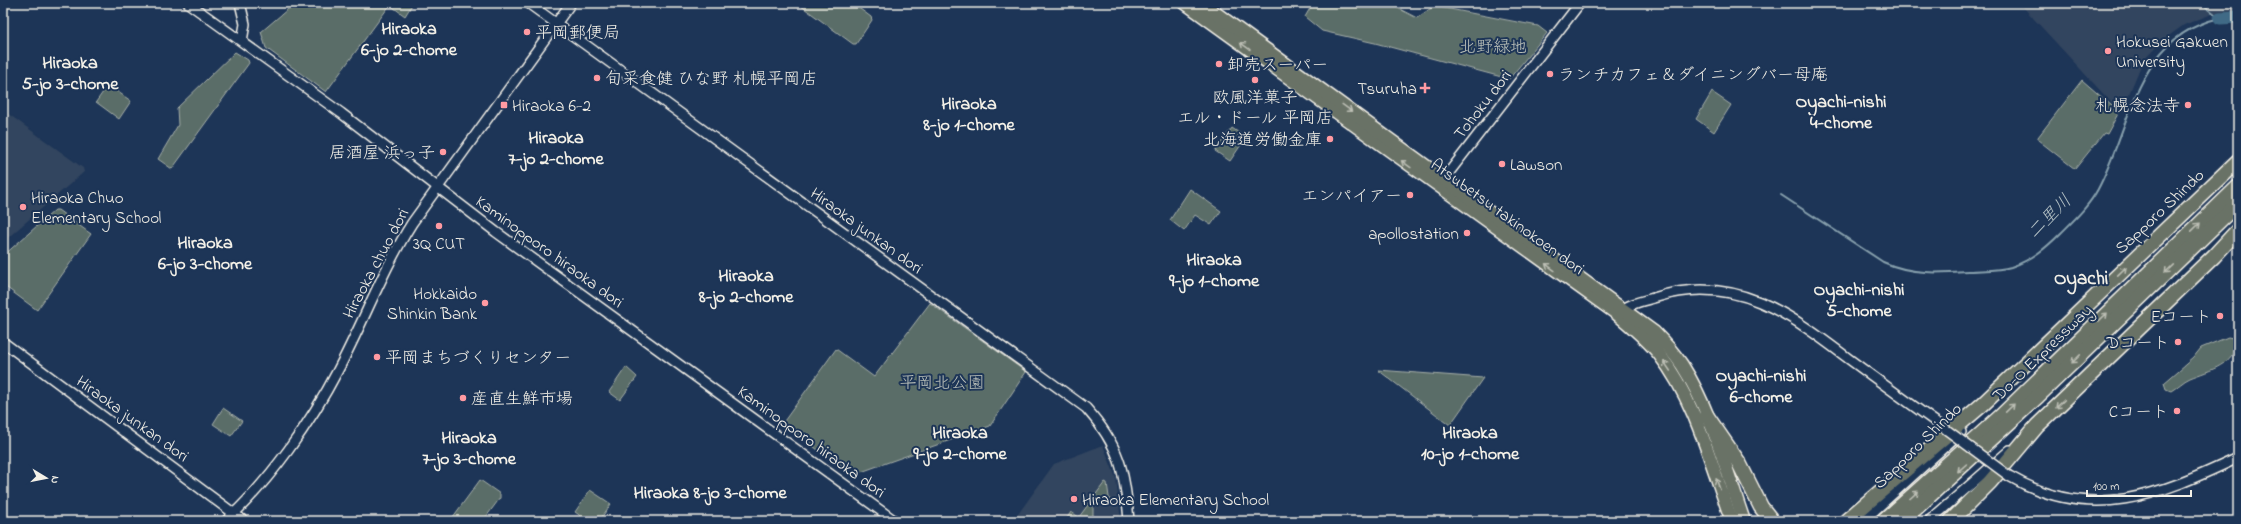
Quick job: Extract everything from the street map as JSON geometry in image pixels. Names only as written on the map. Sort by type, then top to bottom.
[{"type":"highway","points":[[2185,210],[2238,151]]},
{"type":"highway","name":"Sapporo Shindo","points":[[1983,404],[2238,161]]},
{"type":"highway","name":"Do-O Expressway","points":[[1884,521],[2000,417],[2238,187]]},
{"type":"highway","name":"Do-O Expressway","points":[[1902,521],[2038,396],[2238,203]]},
{"type":"highway","points":[[2219,251],[2222,245],[2238,230]]},
{"type":"highway","points":[[1950,521],[1990,482],[2037,426],[2219,251],[2238,237]]},
{"type":"highway","points":[[1846,521],[1983,404]]},
{"type":"highway","points":[[1706,415],[1739,463],[1761,507],[1772,521]]},
{"type":"highway","points":[[1836,521],[1865,505]]},
{"type":"main road","name":"Atsubetsu takinokoen dori","points":[[1185,3],[1441,182],[1620,311],[1654,332],[1675,356],[1693,384],[1706,415],[1744,521]]},
{"type":"main road","name":"Atsubetsu takinokoen dori","points":[[1202,3],[1441,182]]},
{"type":"main road","name":"Atsubetsu takinokoen dori","points":[[1620,311],[1650,344],[1682,389],[1690,405],[1732,521]]},
{"type":"street","name":"Kaminopporo hiraoka dori","points":[[188,3],[341,113],[438,188],[895,521]]},
{"type":"street","points":[[240,3],[245,24],[242,41]]},
{"type":"street","name":"Hiraoka junkan dori","points":[[528,3],[1086,408],[1102,426],[1114,447],[1122,466],[1129,521]]},
{"type":"street","name":"Hiraoka chuo dori","points":[[226,521],[271,472],[322,399],[344,359],[396,251],[412,223],[572,3]]},
{"type":"street","name":"Tohoku dori","points":[[1441,182],[1580,3]]},
{"type":"street","points":[[1620,311],[1682,291],[1703,289],[1731,292],[1757,299],[1780,310],[1822,338],[2009,476],[2035,491],[2064,501],[2092,505],[2116,504],[2150,498],[2238,458]]},
{"type":"street","name":"Hiraoka junkan dori","points":[[3,342],[244,521]]},
{"type":"street","name":"Sapporo Shindo","points":[[1863,521],[1958,435],[1983,404]]},
{"type":"street","points":[[1928,521],[2037,426]]},
{"type":"shaded area","name":"Hokusei Gakuen University","points":[[2024,3],[2238,3],[2238,10],[2212,14],[2184,25],[2163,40],[2143,61],[2121,113],[2022,6]]},
{"type":"shaded area","name":"Hiraoka Chuo Elementary School","points":[[3,110],[83,168],[84,172],[3,242]]},
{"type":"shaded area","name":"Hiraoka Elementary School","points":[[1103,445],[1116,478],[1121,521],[1013,521],[1054,464]]},
{"type":"green space","points":[[295,3],[413,3],[405,16],[390,5],[326,92],[266,48],[261,32]]},
{"type":"green space","points":[[797,3],[852,3],[871,17],[872,20],[856,44],[853,44]]},
{"type":"green space","name":"北野緑地","points":[[1313,3],[1388,3],[1417,18],[1434,6],[1538,26],[1547,33],[1509,79],[1375,43],[1322,31],[1305,17]]},
{"type":"green space","points":[[235,52],[248,60],[249,63],[172,169],[158,159],[178,125],[177,108]]},
{"type":"green space","points":[[2082,80],[2119,112],[2107,134],[2104,133],[2075,169],[2038,140],[2038,137]]},
{"type":"green space","points":[[108,85],[131,101],[119,119],[96,102]]},
{"type":"green space","points":[[1712,92],[1731,105],[1714,132],[1696,119]]},
{"type":"green space","points":[[1232,128],[1245,137],[1245,139],[1230,161],[1215,151]]},
{"type":"green space","points":[[1190,189],[1221,211],[1211,225],[1195,215],[1184,231],[1170,220]]},
{"type":"green space","points":[[55,210],[58,210],[91,234],[37,310],[3,285],[3,256]]},
{"type":"green space","name":"平岡北公園","points":[[930,303],[1026,372],[990,426],[861,472],[839,465],[782,424],[836,349],[874,377]]},
{"type":"green space","points":[[2228,337],[2237,339],[2236,348],[2227,361],[2213,369],[2187,379],[2171,391],[2166,389],[2164,383],[2193,358],[2201,348]]},
{"type":"green space","points":[[626,367],[637,377],[620,400],[609,392]]},
{"type":"green space","points":[[1378,370],[1483,378],[1450,425]]},
{"type":"green space","points":[[223,408],[242,421],[231,436],[213,424]]},
{"type":"green space","points":[[480,480],[500,494],[500,498],[483,521],[450,521]]},
{"type":"green space","points":[[1105,482],[1107,483],[1110,504],[1093,505],[1093,521],[1065,521],[1071,512],[1079,517]]},
{"type":"green space","points":[[590,490],[611,504],[599,521],[588,521],[575,512]]},
{"type":"waterway","points":[[2201,3],[2220,18]]},
{"type":"waterway","name":"二里川","points":[[2220,18],[2238,17]]},
{"type":"waterway","name":"二里川","points":[[1781,195],[1883,262],[1904,269],[1926,272],[1996,270],[2019,264],[2050,244],[2090,201],[2098,189],[2110,164],[2129,112],[2140,87],[2153,64],[2170,44],[2192,28],[2220,18]]},
{"type":"place","name":"平岡郵便局","points":[[527,32]]},
{"type":"place","name":"Hokusei Gakuen University","points":[[2108,51]]},
{"type":"place","name":"卸売スーパー","points":[[1219,64]]},
{"type":"place","name":"ランチカフェ＆ダイニングバー母庵","points":[[1550,74]]},
{"type":"place","name":"旬采食健 ひな野 札幌平岡店","points":[[597,78]]},
{"type":"place","name":"欧風洋菓子 エル・ドール 平岡店","points":[[1255,80]]},
{"type":"place","name":"Tsuruha","points":[[1425,88]]},
{"type":"place","name":"Hiraoka 6-2","points":[[504,105]]},
{"type":"place","name":"札幌念法寺","points":[[2188,105]]},
{"type":"place","name":"北海道労働金庫","points":[[1330,139]]},
{"type":"place","name":"居酒屋 浜っ子","points":[[443,152]]},
{"type":"place","name":"Lawson","points":[[1502,164]]},
{"type":"place","name":"エンパイアー","points":[[1410,195]]},
{"type":"place","name":"Hiraoka Chuo Elementary School","points":[[23,207]]},
{"type":"place","name":"3Q CUT","points":[[439,226]]},
{"type":"place","name":"apollostation","points":[[1467,233]]},
{"type":"place","name":"Hokkaido Shinkin Bank","points":[[485,303]]},
{"type":"place","name":"Eコート","points":[[2220,316]]},
{"type":"place","name":"Dコート","points":[[2178,342]]},
{"type":"place","name":"平岡まちづくりセンター","points":[[377,357]]},
{"type":"place","name":"産直生鮮市場","points":[[463,398]]},
{"type":"place","name":"Cコート","points":[[2177,411]]},
{"type":"place","name":"Hiraoka Elementary School","points":[[1074,499]]},
{"type":"district","name":"Hiraoka 6-jo 2-chome","points":[[409,38]]},
{"type":"district","name":"Hiraoka 5-jo 3-chome","points":[[70,72]]},
{"type":"district","name":"Oyachi-nishi 4-chome","points":[[1841,111]]},
{"type":"district","name":"Hiraoka 8-jo 1-chome","points":[[969,113]]},
{"type":"district","name":"Hiraoka 7-jo 2-chome","points":[[556,147]]},
{"type":"district","name":"Hiraoka 6-jo 3-chome","points":[[205,252]]},
{"type":"district","name":"Hiraoka 9-jo 1-chome","points":[[1214,269]]},
{"type":"district","name":"Oyachi","points":[[2081,277]]},
{"type":"district","name":"Hiraoka 8-jo 2-chome","points":[[746,285]]},
{"type":"district","name":"Oyachi-nishi 5-chome","points":[[1859,299]]},
{"type":"district","name":"Oyachi-nishi 6-chome","points":[[1761,385]]},
{"type":"district","name":"Hiraoka 9-jo 2-chome","points":[[960,442]]},
{"type":"district","name":"Hiraoka 10-jo 1-chome","points":[[1470,442]]},
{"type":"district","name":"Hiraoka 7-jo 3-chome","points":[[469,447]]},
{"type":"district","name":"Hiraoka 8-jo 3-chome","points":[[710,492]]}]
